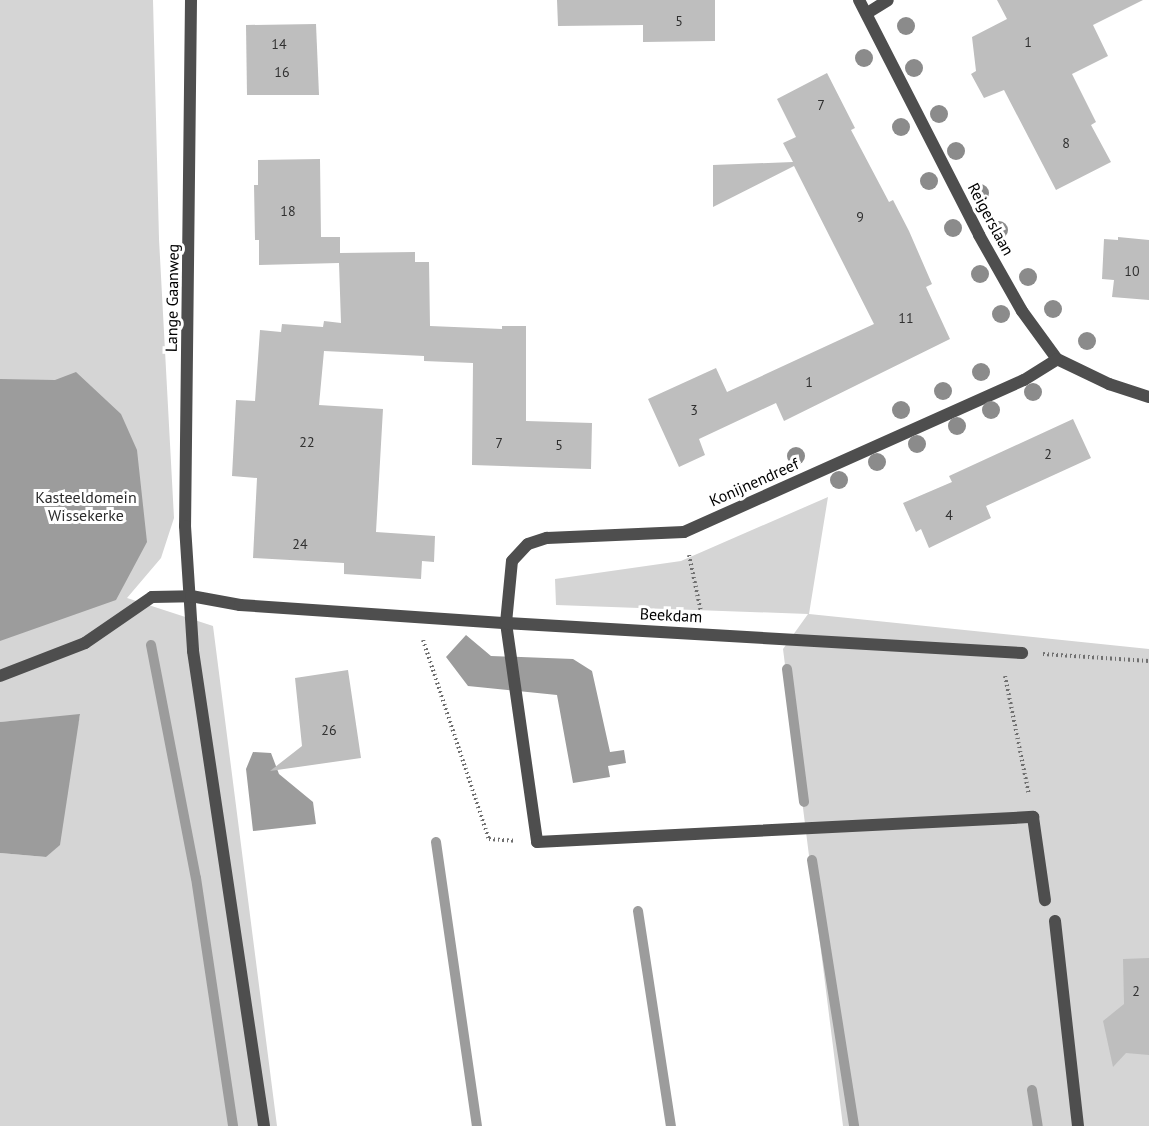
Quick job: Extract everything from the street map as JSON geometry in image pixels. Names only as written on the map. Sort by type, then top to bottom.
[{"type":"street","name":"Lange Gaanweg","points":[[190,0],[185,526],[193,651],[264,1126]]},
{"type":"street","name":"Reigerslaan","points":[[859,0],[869,12],[979,235],[1022,311],[1057,359],[1109,384],[1149,397]]},
{"type":"street","points":[[869,12],[888,0]]},
{"type":"street","name":"Konijnendreef","points":[[537,842],[506,623],[512,561],[528,544],[547,538],[684,532],[1024,380],[1057,359]]},
{"type":"street","name":"Beekdam","points":[[0,676],[85,642],[152,597],[191,596],[240,605],[1022,653]]},
{"type":"street","points":[[537,842],[1033,817],[1045,900]]},
{"type":"street","points":[[1055,921],[1078,1126]]},
{"type":"path","points":[[684,532],[705,634]]},
{"type":"path","points":[[415,616],[489,839],[537,842]]},
{"type":"path","points":[[1000,651],[1033,817]]},
{"type":"path","points":[[1022,653],[1149,662]]},
{"type":"green space","name":"Kasteeldomein Wissekerke","points":[[0,0],[153,0],[159,239],[174,518],[161,558],[127,598],[213,626],[277,1126],[0,1126],[0,853],[46,857],[80,715],[0,722]]},
{"type":"green space","points":[[828,497],[809,614],[1149,649],[1149,1126],[843,1126],[783,649],[808,614],[556,605],[555,579],[681,561]]},
{"type":"shaded area","points":[[76,372],[121,414],[137,450],[147,542],[116,600],[0,641],[0,379],[55,380]]},
{"type":"shaded area","points":[[466,635],[491,656],[573,659],[592,671],[610,752],[624,750],[626,763],[608,766],[610,777],[573,783],[557,695],[468,686],[446,657]]},
{"type":"shaded area","points":[[80,714],[60,845],[46,857],[0,853],[0,722]]},
{"type":"shaded area","points":[[253,752],[271,753],[279,774],[313,802],[316,824],[253,831],[246,769]]},
{"type":"building","points":[[557,0],[715,0],[715,41],[643,42],[643,25],[558,26]]},
{"type":"building","points":[[997,0],[1143,0],[1093,25],[1108,56],[1072,74],[1096,122],[1091,125],[1111,162],[1056,190],[1004,90],[984,98],[971,74],[976,71],[972,37],[1007,19]]},
{"type":"building","points":[[316,24],[319,95],[247,95],[246,25]]},
{"type":"building","points":[[827,73],[855,128],[851,130],[889,202],[893,200],[909,231],[932,284],[926,287],[950,339],[784,421],[776,403],[699,439],[705,455],[679,467],[648,399],[716,368],[727,392],[874,324],[794,166],[713,207],[713,165],[793,162],[783,143],[796,137],[777,99]]},
{"type":"building","points":[[320,159],[321,237],[340,237],[340,253],[415,252],[415,262],[429,262],[430,326],[502,329],[502,326],[526,326],[526,421],[592,423],[591,469],[472,465],[473,363],[424,361],[424,356],[324,351],[319,405],[383,409],[376,532],[435,536],[434,562],[422,561],[421,579],[344,574],[344,563],[253,558],[257,478],[232,476],[236,400],[255,401],[260,330],[281,332],[282,324],[323,327],[324,321],[341,323],[339,263],[259,265],[259,240],[255,240],[254,185],[258,185],[258,160]]},
{"type":"building","points":[[1118,237],[1149,240],[1149,300],[1112,297],[1114,280],[1102,279],[1104,239],[1118,240]]},
{"type":"building","points":[[1073,419],[1091,458],[986,506],[991,518],[929,548],[921,529],[916,532],[903,503],[952,482],[949,476]]},
{"type":"building","points":[[348,670],[361,758],[270,771],[302,746],[295,678]]},
{"type":"building","points":[[1149,958],[1149,1055],[1126,1053],[1113,1067],[1103,1021],[1124,1004],[1123,959]]},
{"type":"waterway","points":[[151,645],[196,878],[233,1126]]},
{"type":"waterway","points":[[787,669],[804,802]]},
{"type":"waterway","points":[[436,842],[477,1126]]},
{"type":"waterway","points":[[812,860],[854,1126]]},
{"type":"waterway","points":[[638,911],[671,1126]]},
{"type":"waterway","points":[[1032,1090],[1038,1126]]}]
